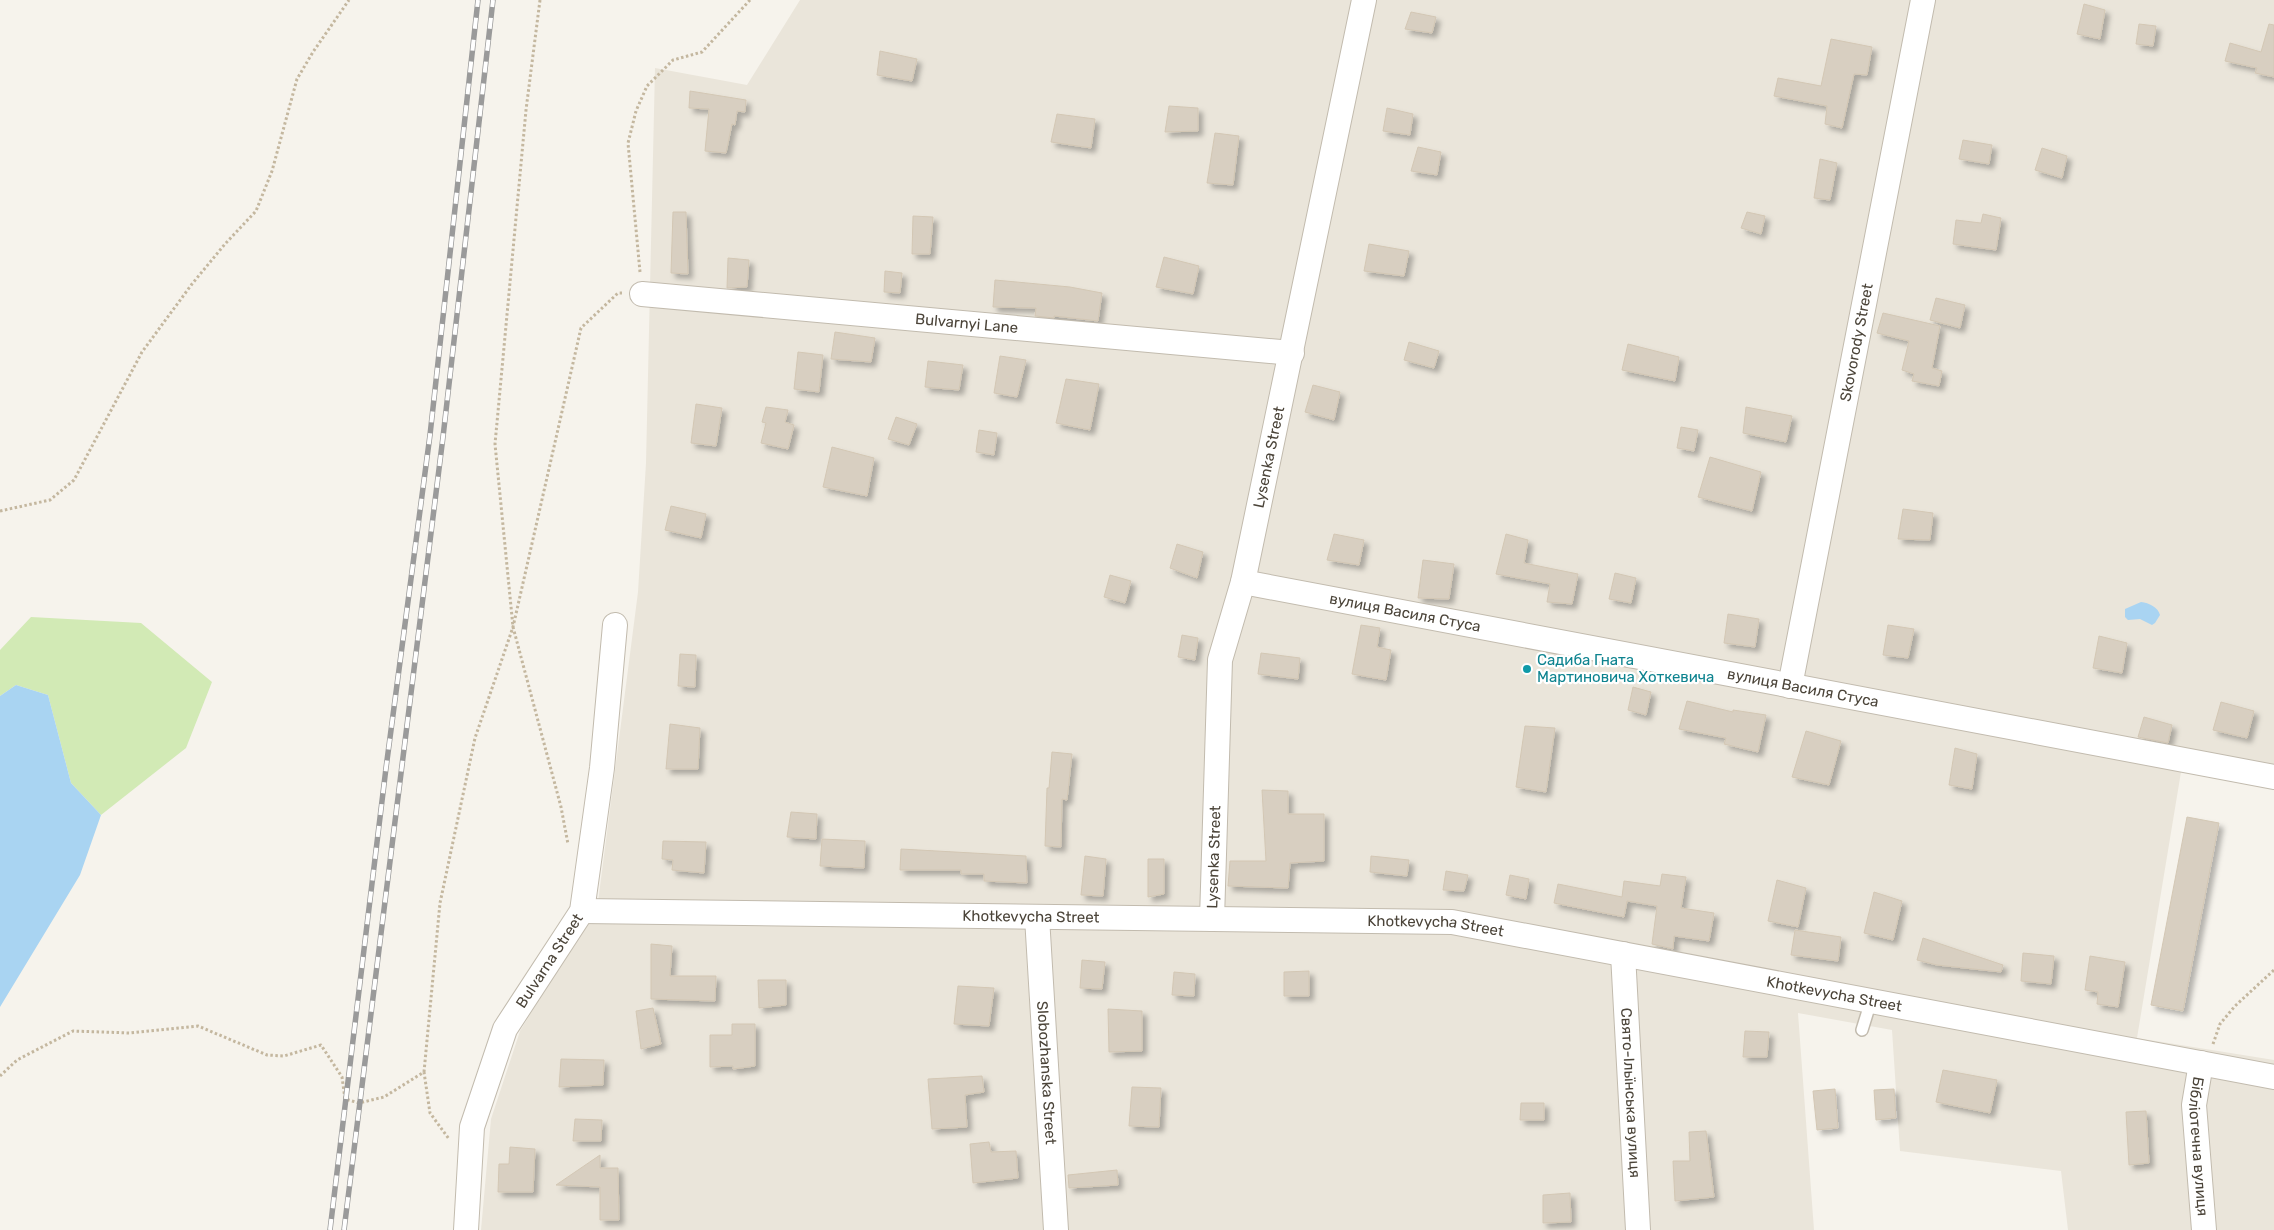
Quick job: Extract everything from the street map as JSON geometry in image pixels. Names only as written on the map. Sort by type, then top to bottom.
[{"type":"street","name":"Lysenka Street","points":[[1212,919],[1220,660],[1243,582],[1364,0]]},
{"type":"street","name":"Skovorody Street","points":[[1790,686],[1923,0]]},
{"type":"street","name":"Bulvarnyi Lane","points":[[642,294],[1292,353]]},
{"type":"street","name":"вулиця Василя Стуса","points":[[1243,582],[2274,777]]},
{"type":"street","name":"Bulvarna Street","points":[[466,1230],[472,1126],[505,1029],[582,911],[602,768],[614,625]]},
{"type":"street","name":"Khotkevycha Street","points":[[582,911],[1452,922],[2274,1077]]},
{"type":"street","name":"Slobozhanska Street","points":[[1037,917],[1056,1230]]},
{"type":"street","name":"Свято-Ільїнська вулиця","points":[[1623,954],[1638,1230]]},
{"type":"street","name":"Бібліотечна вулиця","points":[[2201,1063],[2194,1105],[2204,1230]]},
{"type":"lane","points":[[1862,1030],[1871,1001]]},
{"type":"path","points":[[0,511],[50,500],[74,480],[142,352],[192,284],[225,244],[256,211],[272,171],[297,79],[349,0]]},
{"type":"path","points":[[540,0],[525,120],[495,444],[513,627],[561,807],[569,845]]},
{"type":"path","points":[[470,1165],[456,1150],[430,1113],[424,1072],[440,903],[475,738],[513,627],[581,328],[618,293],[642,294],[628,143],[636,111],[648,86],[673,60],[702,52],[750,0]]},
{"type":"path","points":[[2201,1063],[2211,1050],[2220,1024],[2235,1006],[2274,970]]},
{"type":"path","points":[[0,1076],[17,1060],[73,1031],[130,1033],[198,1026],[267,1055],[284,1056],[321,1046],[342,1077],[345,1099],[359,1103],[384,1097],[424,1072]]},
{"type":"shaded area","points":[[800,0],[2274,0],[2274,789],[2181,772],[2137,1038],[2274,1060],[2274,1230],[2068,1230],[2061,1171],[1900,1151],[1892,1030],[1798,1013],[1814,1230],[481,1230],[491,1119],[520,1031],[598,902],[638,592],[646,463],[655,68],[747,85]]},
{"type":"green space","points":[[31,617],[141,623],[212,682],[186,748],[101,815],[71,783],[48,695],[16,685],[0,696],[0,650]]},
{"type":"water","points":[[2141,602],[2153,606],[2159,612],[2160,615],[2152,625],[2140,619],[2128,620],[2125,617],[2125,609]]},
{"type":"water","points":[[16,685],[48,695],[71,783],[101,815],[80,875],[0,1007],[0,696]]},
{"type":"building","points":[[2084,4],[2105,10],[2100,39],[2077,34]]},
{"type":"building","points":[[1411,12],[1436,17],[1432,33],[1405,29]]},
{"type":"building","points":[[2139,24],[2156,26],[2153,46],[2136,44]]},
{"type":"building","points":[[2269,24],[2274,25],[2274,77],[2255,73],[2257,68],[2225,61],[2230,43],[2261,52]]},
{"type":"building","points":[[1831,39],[1872,47],[1867,75],[1854,74],[1842,128],[1825,124],[1827,106],[1774,96],[1778,78],[1821,86]]},
{"type":"building","points":[[880,51],[917,59],[912,81],[877,75]]},
{"type":"building","points":[[690,91],[746,100],[745,112],[737,111],[735,125],[732,124],[726,153],[705,151],[709,109],[689,108]]},
{"type":"building","points":[[1169,106],[1198,108],[1198,131],[1165,132]]},
{"type":"building","points":[[1387,108],[1413,114],[1410,135],[1383,131]]},
{"type":"building","points":[[1057,114],[1095,119],[1091,148],[1051,142]]},
{"type":"building","points":[[1215,133],[1239,136],[1233,185],[1207,183]]},
{"type":"building","points":[[1963,140],[1992,145],[1989,164],[1959,159]]},
{"type":"building","points":[[1418,147],[1441,152],[1437,175],[1411,171]]},
{"type":"building","points":[[2042,148],[2067,156],[2062,178],[2035,170]]},
{"type":"building","points":[[1820,159],[1837,163],[1830,200],[1814,198]]},
{"type":"building","points":[[673,212],[686,212],[688,274],[671,273]]},
{"type":"building","points":[[1747,212],[1765,216],[1761,234],[1741,228]]},
{"type":"building","points":[[1983,214],[2001,218],[1996,250],[1953,244],[1956,220],[1981,223]]},
{"type":"building","points":[[913,216],[933,217],[930,254],[912,254]]},
{"type":"building","points":[[1369,244],[1409,251],[1404,276],[1364,271]]},
{"type":"building","points":[[1164,257],[1199,266],[1193,294],[1156,287]]},
{"type":"building","points":[[728,258],[749,260],[747,287],[727,288]]},
{"type":"building","points":[[885,271],[902,273],[900,293],[884,292]]},
{"type":"building","points":[[995,280],[1070,287],[1102,293],[1098,321],[1054,316],[1054,318],[1035,316],[1036,308],[993,307]]},
{"type":"building","points":[[1936,298],[1965,305],[1960,328],[1930,320]]},
{"type":"building","points":[[1883,313],[1940,326],[1932,368],[1942,371],[1939,386],[1912,381],[1914,374],[1902,370],[1909,341],[1877,333]]},
{"type":"building","points":[[835,332],[875,338],[871,362],[831,359]]},
{"type":"building","points":[[1409,342],[1439,351],[1434,368],[1404,360]]},
{"type":"building","points":[[1628,344],[1679,357],[1675,381],[1622,370]]},
{"type":"building","points":[[798,352],[823,355],[819,392],[794,389]]},
{"type":"building","points":[[1000,356],[1026,360],[1017,397],[994,393]]},
{"type":"building","points":[[928,361],[963,365],[959,390],[925,387]]},
{"type":"building","points":[[1066,379],[1099,384],[1090,430],[1056,423]]},
{"type":"building","points":[[1313,385],[1340,392],[1334,420],[1305,412]]},
{"type":"building","points":[[696,404],[722,408],[716,446],[691,443]]},
{"type":"building","points":[[766,407],[788,410],[785,422],[794,425],[788,449],[761,443],[766,423],[762,422]]},
{"type":"building","points":[[1746,407],[1792,416],[1786,442],[1743,433]]},
{"type":"building","points":[[896,417],[917,424],[909,445],[888,439]]},
{"type":"building","points":[[1681,427],[1698,430],[1694,451],[1677,448]]},
{"type":"building","points":[[979,430],[997,433],[994,455],[976,452]]},
{"type":"building","points":[[832,447],[874,458],[867,496],[823,487]]},
{"type":"building","points":[[1710,457],[1761,472],[1752,511],[1698,497]]},
{"type":"building","points":[[671,506],[706,514],[701,538],[665,530]]},
{"type":"building","points":[[1903,509],[1933,513],[1930,540],[1898,539]]},
{"type":"building","points":[[1334,534],[1364,540],[1359,565],[1327,560]]},
{"type":"building","points":[[1506,534],[1528,540],[1524,563],[1578,574],[1572,604],[1547,602],[1550,584],[1496,574]]},
{"type":"building","points":[[1177,544],[1203,552],[1197,578],[1170,568]]},
{"type":"building","points":[[1423,560],[1454,564],[1449,599],[1418,598]]},
{"type":"building","points":[[1615,573],[1636,578],[1631,603],[1609,599]]},
{"type":"building","points":[[1110,575],[1131,581],[1125,603],[1104,597]]},
{"type":"building","points":[[1728,614],[1759,619],[1755,647],[1724,643]]},
{"type":"building","points":[[1361,625],[1380,628],[1377,647],[1391,650],[1386,680],[1352,674]]},
{"type":"building","points":[[1888,625],[1914,629],[1908,658],[1883,655]]},
{"type":"building","points":[[1182,635],[1198,638],[1195,660],[1178,657]]},
{"type":"building","points":[[2099,636],[2127,643],[2122,673],[2093,668]]},
{"type":"building","points":[[1261,653],[1300,658],[1298,679],[1258,674]]},
{"type":"building","points":[[680,654],[696,655],[695,687],[678,686]]},
{"type":"building","points":[[1633,687],[1651,692],[1646,715],[1628,710]]},
{"type":"building","points":[[1687,701],[1733,712],[1733,710],[1766,715],[1758,752],[1724,744],[1726,738],[1679,729]]},
{"type":"building","points":[[2221,702],[2254,711],[2247,738],[2213,730]]},
{"type":"building","points":[[2144,717],[2172,725],[2168,743],[2138,737]]},
{"type":"building","points":[[670,724],[700,728],[698,769],[666,769]]},
{"type":"building","points":[[1525,726],[1555,728],[1546,792],[1516,787]]},
{"type":"building","points":[[1806,731],[1841,741],[1829,785],[1792,777]]},
{"type":"building","points":[[1955,748],[1977,754],[1972,789],[1949,785]]},
{"type":"building","points":[[1052,752],[1072,754],[1067,800],[1062,799],[1061,847],[1045,846],[1047,788],[1049,788]]},
{"type":"building","points":[[1262,790],[1288,791],[1288,814],[1324,814],[1324,861],[1290,863],[1288,888],[1228,886],[1230,861],[1266,861]]},
{"type":"building","points":[[791,812],[817,814],[816,839],[787,837]]},
{"type":"building","points":[[2187,817],[2219,823],[2183,1011],[2151,1005]]},
{"type":"building","points":[[822,839],[865,841],[864,868],[820,866]]},
{"type":"building","points":[[663,841],[706,842],[704,873],[672,870],[673,860],[662,859]]},
{"type":"building","points":[[901,849],[1026,856],[1027,883],[984,881],[984,874],[961,874],[961,870],[900,870]]},
{"type":"building","points":[[1085,856],[1106,859],[1103,896],[1081,895]]},
{"type":"building","points":[[1371,856],[1409,860],[1407,876],[1370,872]]},
{"type":"building","points":[[1148,859],[1164,859],[1164,894],[1148,897]]},
{"type":"building","points":[[1446,871],[1468,875],[1464,891],[1443,890]]},
{"type":"building","points":[[1662,874],[1686,877],[1681,908],[1714,913],[1709,941],[1674,936],[1673,949],[1652,944],[1657,906],[1627,901],[1624,917],[1554,903],[1558,884],[1622,897],[1624,881],[1660,886]]},
{"type":"building","points":[[1510,875],[1529,879],[1526,899],[1506,895]]},
{"type":"building","points":[[1777,880],[1806,888],[1798,927],[1768,921]]},
{"type":"building","points":[[1874,892],[1902,901],[1893,940],[1864,933]]},
{"type":"building","points":[[1795,930],[1841,937],[1838,961],[1791,955]]},
{"type":"building","points":[[1923,938],[2003,965],[2001,972],[1937,965],[1917,960]]},
{"type":"building","points":[[651,944],[672,946],[670,976],[716,976],[715,1001],[651,999]]},
{"type":"building","points":[[2023,953],[2054,956],[2051,984],[2021,981]]},
{"type":"building","points":[[2090,956],[2125,962],[2118,1007],[2097,1004],[2098,992],[2085,990]]},
{"type":"building","points":[[1082,960],[1105,962],[1102,989],[1080,988]]},
{"type":"building","points":[[1309,971],[1309,996],[1284,996],[1284,972]]},
{"type":"building","points":[[1174,972],[1195,974],[1194,996],[1172,995]]},
{"type":"building","points":[[758,980],[786,980],[786,1005],[759,1008]]},
{"type":"building","points":[[958,986],[994,988],[989,1026],[954,1024]]},
{"type":"building","points":[[653,1008],[661,1044],[641,1049],[636,1011]]},
{"type":"building","points":[[1108,1009],[1142,1011],[1142,1051],[1109,1052]]},
{"type":"building","points":[[732,1024],[755,1024],[755,1066],[733,1069],[733,1066],[710,1067],[710,1035],[732,1035]]},
{"type":"building","points":[[1745,1031],[1769,1032],[1767,1057],[1743,1057]]},
{"type":"building","points":[[561,1059],[604,1060],[603,1085],[559,1087]]},
{"type":"building","points":[[1943,1070],[1997,1080],[1990,1113],[1936,1102]]},
{"type":"building","points":[[982,1076],[984,1092],[965,1095],[967,1127],[932,1129],[928,1079]]},
{"type":"building","points":[[1132,1087],[1161,1088],[1159,1127],[1129,1126]]},
{"type":"building","points":[[1835,1089],[1838,1128],[1817,1130],[1813,1091]]},
{"type":"building","points":[[1894,1089],[1896,1118],[1876,1120],[1874,1090]]},
{"type":"building","points":[[1521,1103],[1544,1103],[1544,1120],[1520,1120]]},
{"type":"building","points":[[2146,1111],[2149,1163],[2129,1165],[2126,1112]]},
{"type":"building","points":[[575,1119],[602,1120],[601,1141],[573,1141]]},
{"type":"building","points":[[1706,1131],[1714,1197],[1675,1201],[1673,1161],[1690,1161],[1689,1132]]},
{"type":"building","points":[[989,1142],[991,1152],[1016,1151],[1018,1178],[973,1183],[970,1144]]},
{"type":"building","points":[[510,1147],[535,1149],[533,1192],[498,1192],[499,1164],[509,1164]]},
{"type":"building","points":[[600,1155],[600,1168],[618,1168],[619,1220],[600,1220],[600,1187],[556,1185]]},
{"type":"building","points":[[1117,1170],[1118,1185],[1069,1188],[1068,1175]]},
{"type":"building","points":[[1570,1193],[1571,1222],[1543,1223],[1543,1195]]},
{"type":"railway","points":[[330,1230],[386,768],[430,435],[478,0]]},
{"type":"railway","points":[[344,1230],[443,437],[493,0]]},
{"type":"place","name":"Садиба Гната Мартиновича Хоткевича","points":[[1527,669]]}]
